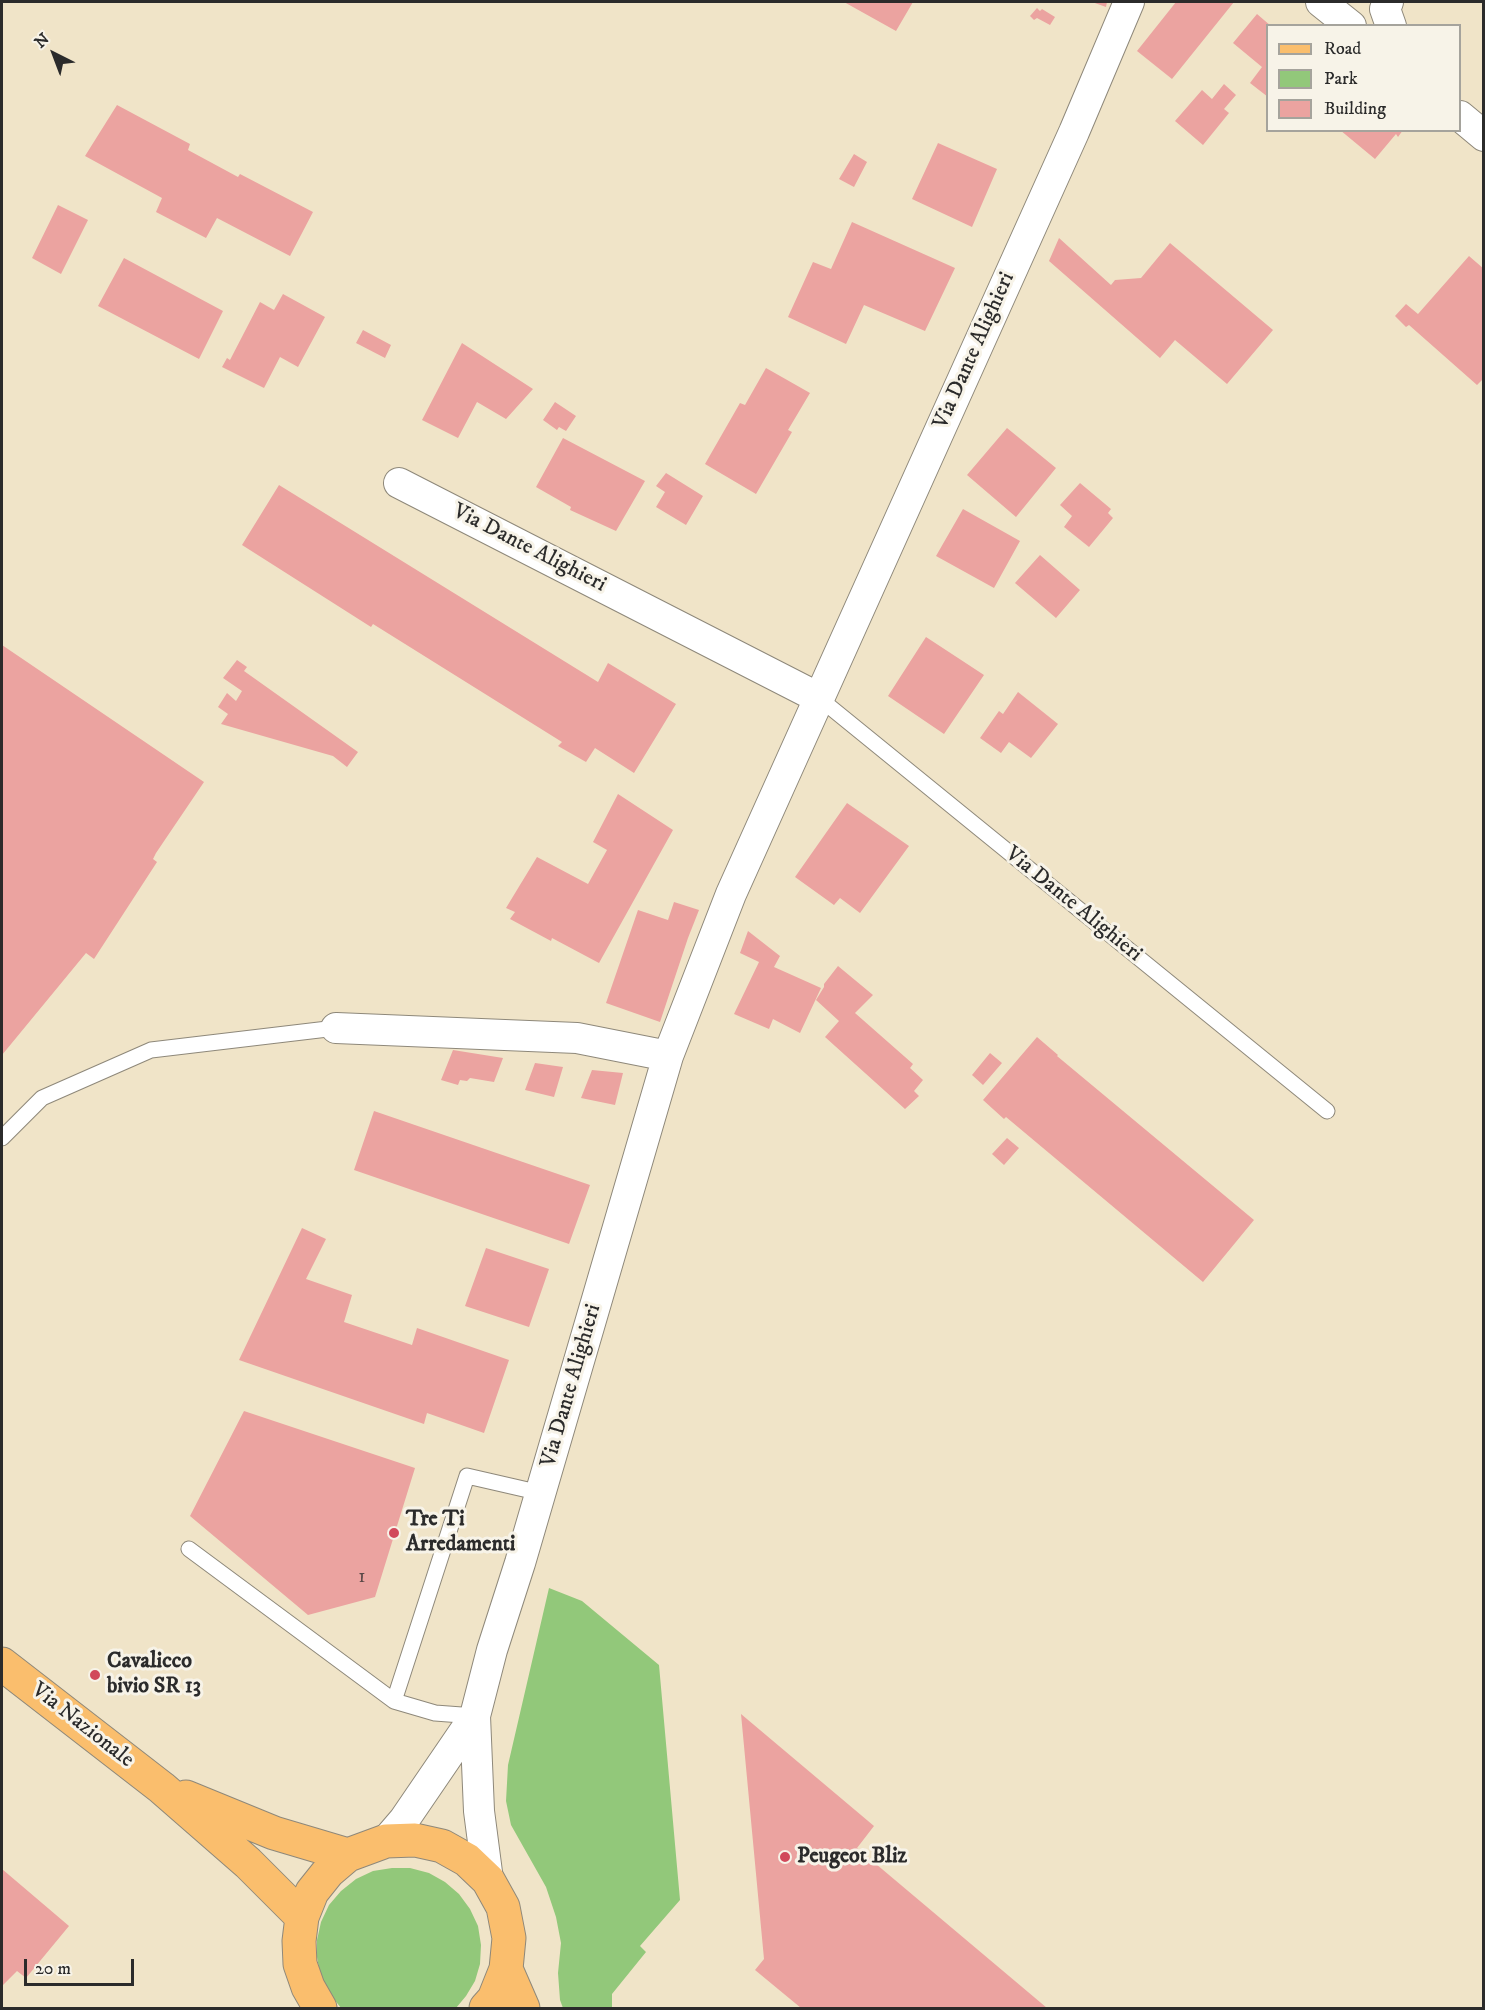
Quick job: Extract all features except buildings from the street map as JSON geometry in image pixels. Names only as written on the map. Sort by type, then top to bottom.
[{"type":"main road","name":"Via Nazionale","points":[[2,1664],[162,1788],[248,1863],[302,1917]]},
{"type":"main road","name":"Via Nazionale","points":[[162,1788],[274,1833],[348,1855]]},
{"type":"main road","points":[[320,2008],[308,1987],[300,1964],[299,1941],[302,1917],[312,1892],[328,1872],[348,1855],[386,1840],[415,1840],[442,1846],[467,1860],[488,1880],[503,1907],[509,1938],[506,1969],[494,2000],[486,2008]]},
{"type":"main road","points":[[506,1969],[523,2008]]},
{"type":"street","name":"Via Dante Alighieri","points":[[488,1880],[478,1789],[476,1716],[492,1650],[541,1492],[668,1056],[731,894],[1074,132],[1129,2]]},
{"type":"street","points":[[1321,2],[1349,24]]},
{"type":"street","points":[[1388,2],[1385,9],[1390,24]]},
{"type":"street","points":[[1461,117],[1484,136]]},
{"type":"street","name":"Via Dante Alighieri","points":[[399,483],[819,699]]},
{"type":"street","points":[[336,1028],[577,1038],[668,1056]]},
{"type":"street","name":"Via Dante Alighieri","points":[[386,1840],[404,1820],[476,1716]]},
{"type":"lane","name":"Via Dante Alighieri","points":[[819,699],[1327,1111]]},
{"type":"lane","points":[[2,1138],[42,1098],[151,1050],[336,1028]]},
{"type":"lane","points":[[394,1701],[467,1476],[541,1492]]},
{"type":"lane","points":[[189,1549],[394,1701],[435,1713],[476,1716]]},
{"type":"green space","points":[[549,1588],[582,1601],[659,1665],[680,1900],[640,1946],[646,1952],[612,1994],[612,2008],[563,2008],[560,2000],[558,1973],[561,1943],[556,1917],[546,1887],[511,1825],[506,1801],[508,1765]]},
{"type":"green space","points":[[410,1868],[429,1873],[445,1882],[459,1894],[470,1909],[478,1926],[481,1945],[480,1964],[475,1981],[456,2008],[341,2008],[326,1989],[320,1974],[317,1940],[321,1922],[329,1905],[356,1879],[373,1871]]},
{"type":"place","name":"Tre Ti Arredamenti","points":[[394,1533]]},
{"type":"place","name":"Cavalicco bivio SR 13","points":[[95,1675]]},
{"type":"place","name":"Peugeot Bliz","points":[[785,1857]]}]
